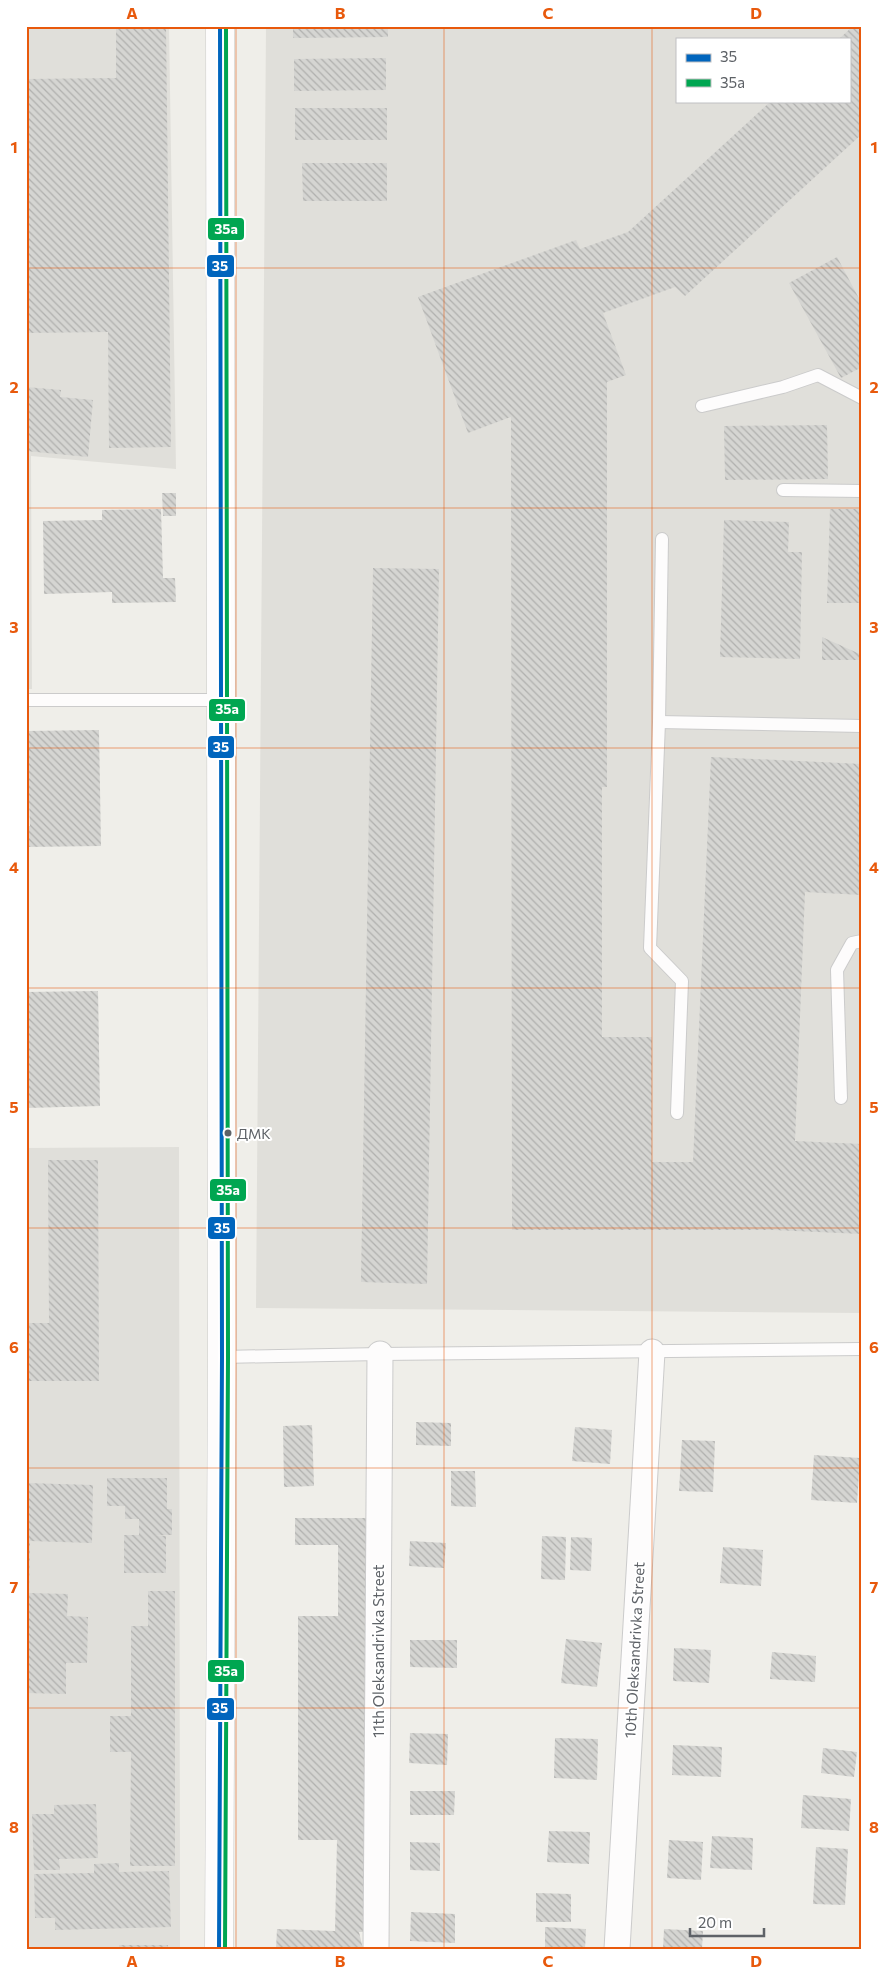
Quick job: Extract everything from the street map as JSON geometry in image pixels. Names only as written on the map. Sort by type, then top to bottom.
[{"type":"main road","points":[[219,1949],[222,1357],[220,26]]},
{"type":"street","name":"10th Oleksandrivka Street","points":[[617,1949],[652,1352]]},
{"type":"street","name":"11th Oleksandrivka Street","points":[[376,1949],[380,1354]]},
{"type":"lane","points":[[702,406],[783,387],[818,375],[862,398]]},
{"type":"lane","points":[[783,490],[862,492]]},
{"type":"lane","points":[[662,539],[650,948],[682,981],[677,1113]]},
{"type":"lane","points":[[26,700],[221,700]]},
{"type":"lane","points":[[658,722],[862,726]]},
{"type":"lane","points":[[840,1098],[837,970],[852,943],[862,941]]},
{"type":"lane","points":[[222,1357],[862,1350]]},
{"type":"shaded area","points":[[26,26],[169,26],[176,469],[31,456],[32,689],[26,689]]},
{"type":"shaded area","points":[[266,26],[862,26],[862,1313],[256,1308]]},
{"type":"shaded area","points":[[179,1147],[180,1949],[26,1949],[26,1148]]},
{"type":"building","points":[[116,26],[166,26],[171,447],[109,448],[108,332],[26,333],[26,79],[116,78]]},
{"type":"building","points":[[293,26],[388,26],[388,37],[293,38]]},
{"type":"building","points":[[853,26],[862,26],[862,134],[685,296],[675,287],[603,313],[626,375],[607,382],[607,787],[602,787],[602,1037],[652,1037],[652,1162],[693,1162],[711,757],[862,764],[862,895],[805,892],[795,1141],[862,1144],[862,1234],[773,1230],[512,1230],[511,417],[468,433],[418,297],[576,240],[580,249],[628,232],[770,102],[850,102],[850,38],[840,38]]},
{"type":"building","points":[[386,58],[386,90],[294,91],[294,59]]},
{"type":"building","points":[[295,108],[387,108],[387,140],[295,140]]},
{"type":"building","points":[[302,163],[387,163],[387,201],[303,201]]},
{"type":"building","points":[[837,257],[862,304],[862,367],[841,378],[789,283]]},
{"type":"building","points":[[26,387],[61,390],[60,397],[93,400],[88,457],[26,451]]},
{"type":"building","points":[[827,425],[828,479],[725,480],[724,426]]},
{"type":"building","points":[[162,493],[176,493],[176,516],[163,516]]},
{"type":"building","points":[[161,509],[163,578],[175,578],[176,602],[112,603],[112,592],[44,594],[43,521],[102,520],[102,510]]},
{"type":"building","points":[[830,509],[862,509],[862,603],[827,603]]},
{"type":"building","points":[[724,520],[789,522],[788,552],[802,552],[800,659],[720,657]]},
{"type":"building","points":[[373,568],[439,569],[427,1284],[361,1282]]},
{"type":"building","points":[[822,637],[862,655],[862,660],[822,660]]},
{"type":"building","points":[[99,730],[101,846],[26,847],[26,826],[30,826],[26,731]]},
{"type":"building","points":[[98,991],[100,1106],[26,1108],[26,1086],[28,1086],[26,992]]},
{"type":"building","points":[[48,1160],[98,1160],[99,1381],[26,1381],[26,1323],[49,1323]]},
{"type":"building","points":[[416,1422],[451,1423],[451,1446],[416,1445]]},
{"type":"building","points":[[312,1425],[314,1486],[284,1487],[283,1426]]},
{"type":"building","points":[[575,1427],[612,1430],[610,1464],[572,1461]]},
{"type":"building","points":[[682,1440],[715,1441],[713,1492],[679,1491]]},
{"type":"building","points":[[814,1455],[860,1458],[857,1503],[811,1500]]},
{"type":"building","points":[[451,1471],[475,1471],[476,1507],[451,1506]]},
{"type":"building","points":[[107,1478],[167,1478],[167,1509],[172,1509],[172,1535],[155,1535],[166,1536],[166,1573],[124,1573],[124,1535],[139,1535],[139,1519],[125,1519],[125,1506],[107,1506]]},
{"type":"building","points":[[26,1483],[93,1485],[92,1543],[30,1541],[29,1593],[68,1594],[67,1616],[88,1617],[87,1663],[66,1663],[66,1694],[26,1693]]},
{"type":"building","points":[[295,1518],[370,1518],[367,1932],[359,1932],[363,1949],[276,1949],[277,1929],[335,1931],[337,1840],[298,1840],[298,1616],[338,1616],[338,1545],[295,1545]]},
{"type":"building","points":[[542,1536],[566,1537],[565,1580],[541,1579]]},
{"type":"building","points":[[571,1537],[592,1538],[591,1571],[570,1570]]},
{"type":"building","points":[[410,1541],[446,1543],[444,1568],[409,1566]]},
{"type":"building","points":[[723,1547],[763,1550],[761,1586],[720,1583]]},
{"type":"building","points":[[148,1591],[175,1591],[175,1866],[130,1866],[131,1752],[110,1752],[110,1716],[131,1716],[131,1626],[148,1626]]},
{"type":"building","points":[[566,1639],[602,1643],[597,1687],[561,1683]]},
{"type":"building","points":[[410,1640],[457,1640],[457,1668],[410,1667]]},
{"type":"building","points":[[674,1648],[711,1650],[709,1683],[673,1681]]},
{"type":"building","points":[[772,1652],[816,1656],[815,1682],[770,1679]]},
{"type":"building","points":[[410,1733],[448,1734],[447,1765],[409,1763]]},
{"type":"building","points":[[555,1738],[598,1739],[597,1780],[554,1778]]},
{"type":"building","points":[[673,1745],[722,1747],[721,1777],[672,1775]]},
{"type":"building","points":[[823,1748],[857,1752],[854,1777],[821,1773]]},
{"type":"building","points":[[410,1791],[455,1791],[454,1815],[410,1815]]},
{"type":"building","points":[[803,1795],[851,1799],[849,1831],[801,1828]]},
{"type":"building","points":[[96,1804],[98,1858],[59,1859],[60,1870],[34,1870],[32,1814],[54,1814],[54,1805]]},
{"type":"building","points":[[549,1831],[590,1832],[589,1864],[547,1862]]},
{"type":"building","points":[[712,1836],[753,1838],[752,1870],[710,1868]]},
{"type":"building","points":[[669,1840],[703,1842],[701,1880],[667,1878]]},
{"type":"building","points":[[410,1842],[440,1843],[440,1871],[410,1870]]},
{"type":"building","points":[[816,1847],[848,1849],[845,1905],[813,1904]]},
{"type":"building","points":[[119,1863],[119,1872],[169,1871],[171,1927],[55,1930],[55,1918],[35,1918],[34,1874],[94,1873],[94,1864]]},
{"type":"building","points":[[536,1893],[571,1894],[571,1922],[536,1922]]},
{"type":"building","points":[[411,1912],[455,1914],[455,1943],[410,1941]]},
{"type":"building","points":[[545,1927],[586,1929],[585,1949],[545,1949]]},
{"type":"building","points":[[664,1929],[703,1931],[702,1949],[663,1949]]},
{"type":"building","points":[[119,1945],[168,1945],[168,1949],[119,1949]]},
{"type":"transit line","name":"35","points":[[219,1949],[222,1357],[220,26]]},
{"type":"transit line","name":"35а","points":[[225,1949],[228,1357],[226,26]]},
{"type":"place","name":"ДМК","points":[[228,1133]]}]
